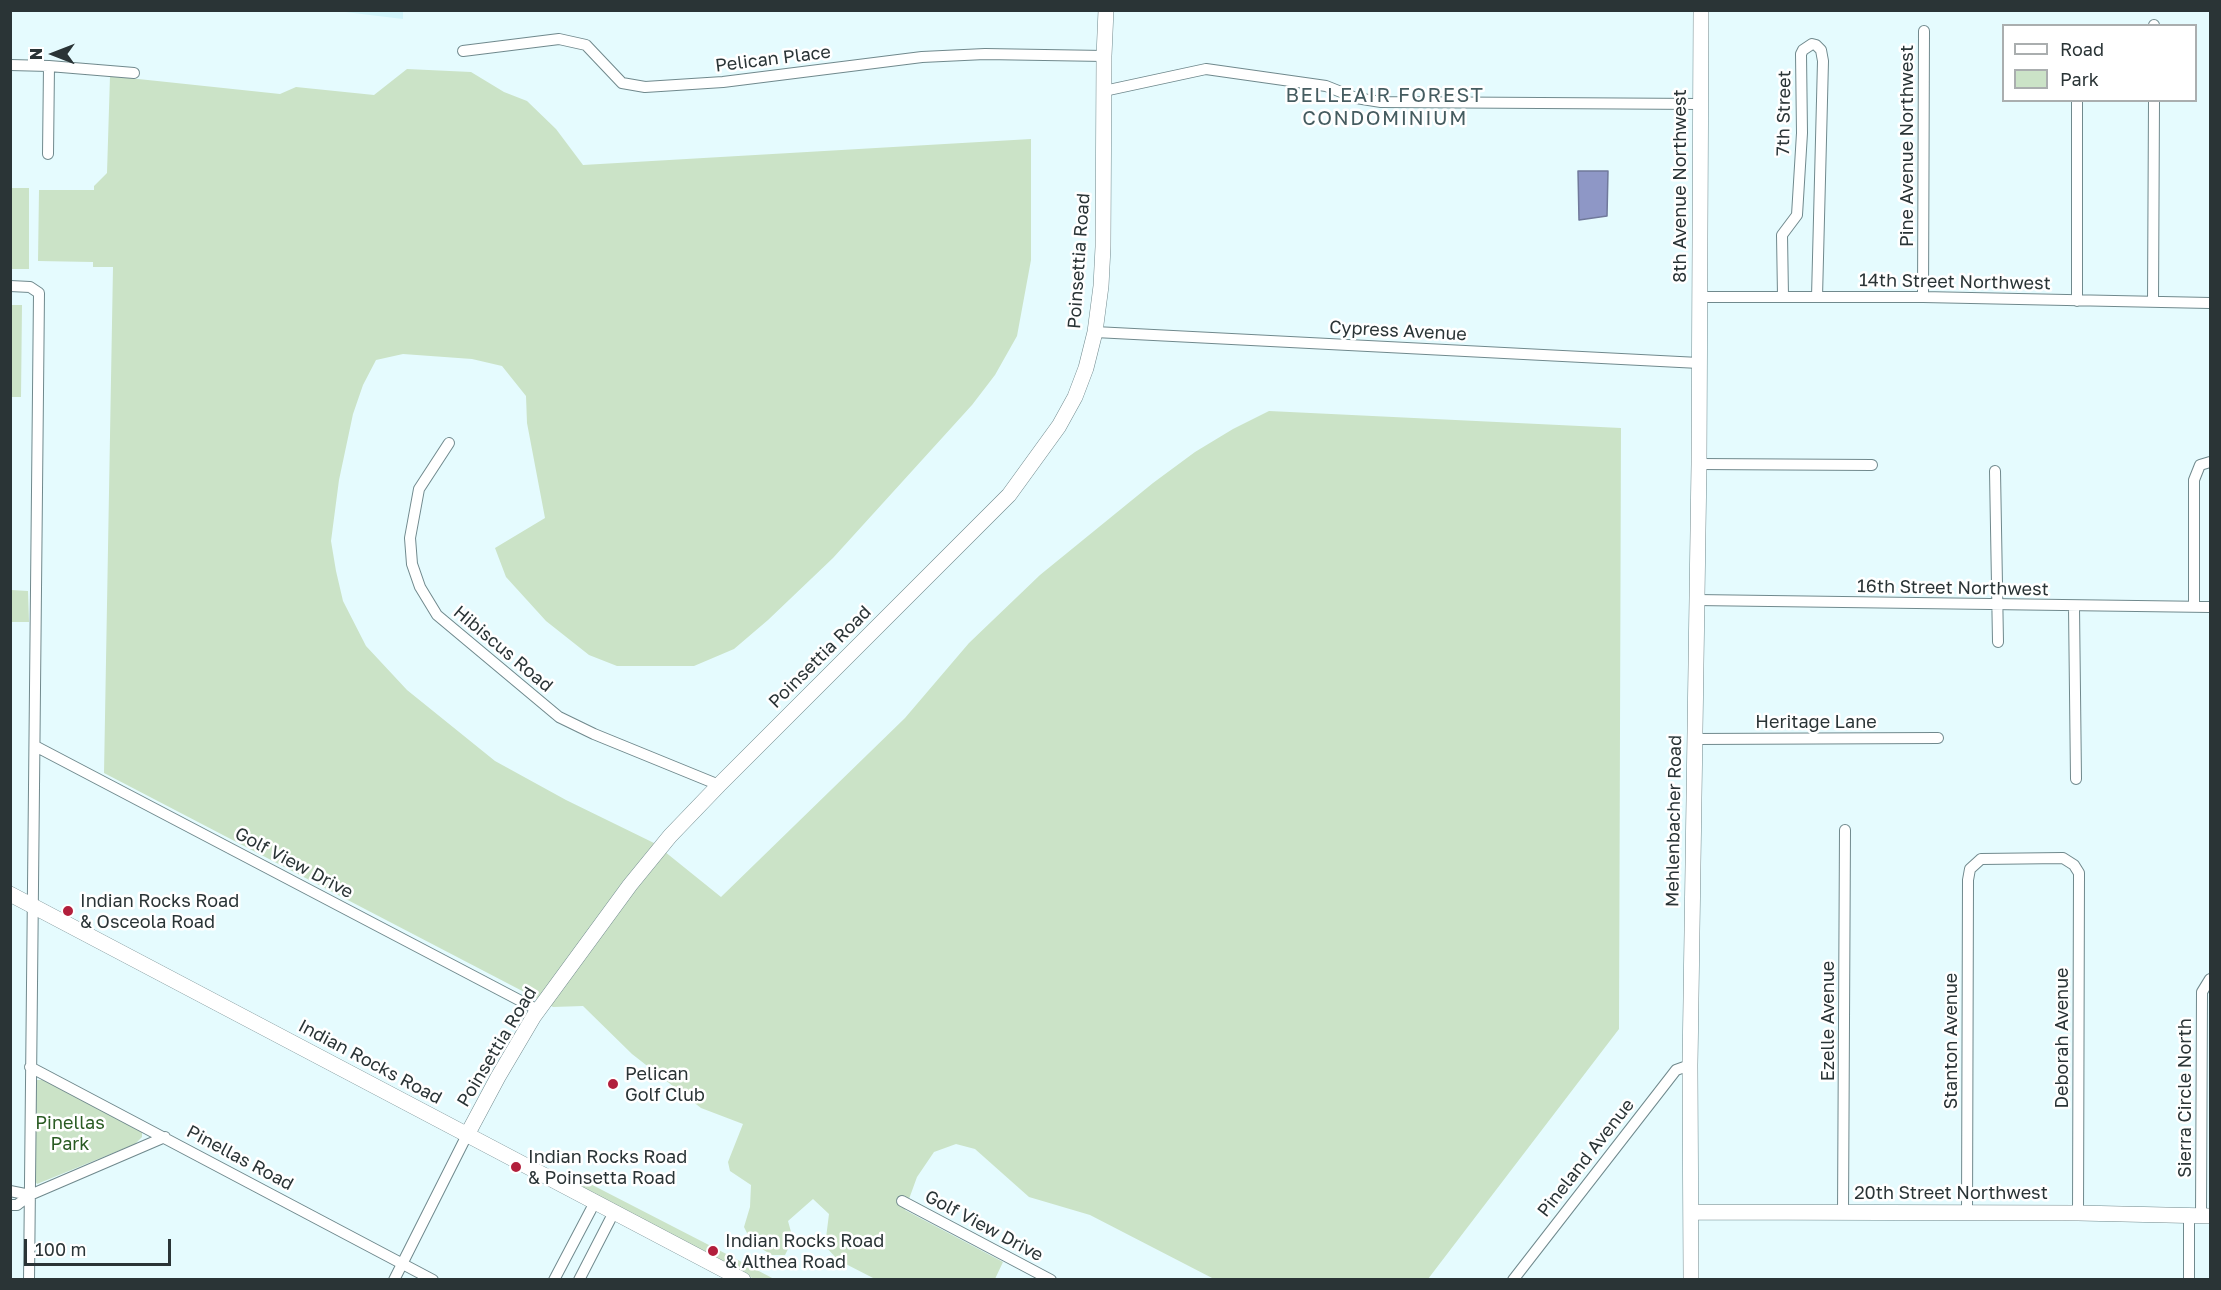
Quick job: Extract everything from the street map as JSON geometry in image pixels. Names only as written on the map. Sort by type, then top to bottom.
[{"type":"street","name":"Poinsettia Road","points":[[394,1280],[512,1051],[538,1010],[630,885],[670,836],[719,785],[1009,495],[1046,445],[1075,397],[1086,368],[1095,332],[1103,247],[1106,10]]},
{"type":"street","name":"8th Avenue Northwest","points":[[1699,363],[1701,10]]},
{"type":"street","name":"Pine Avenue Northwest","points":[[1923,297],[1924,31]]},
{"type":"street","name":"Pelican Place","points":[[463,51],[559,39],[586,45],[622,83],[645,87],[723,82],[921,57],[985,54],[1104,56]]},
{"type":"street","name":"7th Street","points":[[1783,296],[1782,235],[1797,215],[1802,133],[1801,54],[1812,44],[1821,51],[1823,61],[1816,297]]},
{"type":"street","points":[[10,65],[134,73]]},
{"type":"street","points":[[48,154],[49,66]]},
{"type":"street","points":[[1104,91],[1206,69],[1326,86],[1356,98],[1381,102],[1700,104]]},
{"type":"street","points":[[2077,102],[2077,301]]},
{"type":"street","points":[[2153,302],[2154,102]]},
{"type":"street","points":[[10,286],[30,287],[39,293],[29,1280]]},
{"type":"street","name":"14th Street Northwest","points":[[1699,297],[1923,297],[2211,303]]},
{"type":"street","name":"Cypress Avenue","points":[[1095,332],[1699,363]]},
{"type":"street","name":"Mehlenbacher Road","points":[[1690,1280],[1690,1065],[1699,363]]},
{"type":"street","name":"Hibiscus Road","points":[[449,443],[419,489],[410,538],[412,564],[420,587],[437,615],[559,717],[594,734],[719,785]]},
{"type":"street","points":[[1699,464],[1872,465]]},
{"type":"street","points":[[2194,607],[2194,480],[2205,464]]},
{"type":"street","points":[[1995,471],[1998,642]]},
{"type":"street","name":"16th Street Northwest","points":[[1696,600],[1998,606],[2211,607]]},
{"type":"street","points":[[2074,607],[2076,779]]},
{"type":"street","name":"Heritage Lane","points":[[1695,739],[1938,738]]},
{"type":"street","name":"Golf View Drive","points":[[34,746],[538,1010]]},
{"type":"street","name":"Ezelle Avenue","points":[[1843,1213],[1845,830]]},
{"type":"street","name":"Deborah Avenue","points":[[1970,869],[1981,859],[2063,858],[2074,865],[2079,873],[2078,1213]]},
{"type":"street","name":"Stanton Avenue","points":[[1967,1213],[1968,880],[1970,869]]},
{"type":"street","name":"Indian Rocks Road","points":[[10,894],[740,1279]]},
{"type":"street","name":"Sierra Circle North","points":[[2189,1280],[2200,1216],[2202,992],[2209,980]]},
{"type":"street","name":"Pineland Avenue","points":[[1513,1280],[1676,1070],[1690,1065]]},
{"type":"street","name":"Pinellas Road","points":[[30,1067],[434,1280]]},
{"type":"street","points":[[10,1206],[17,1206],[30,1195],[165,1137]]},
{"type":"street","points":[[10,1191],[30,1195]]},
{"type":"street","name":"Golf View Drive","points":[[902,1201],[1051,1280]]},
{"type":"street","points":[[554,1280],[595,1202]]},
{"type":"street","points":[[579,1280],[614,1212]]},
{"type":"street","name":"20th Street Northwest","points":[[1691,1212],[2078,1213],[2200,1216]]},
{"type":"shaded area","points":[[337,11],[403,11],[403,19]]},
{"type":"green space","points":[[407,69],[471,72],[504,92],[527,101],[556,129],[583,165],[1031,139],[1031,260],[1017,336],[995,375],[972,405],[833,558],[734,649],[694,666],[617,666],[589,655],[546,621],[506,577],[495,548],[545,518],[527,423],[526,396],[502,366],[472,359],[403,354],[376,360],[363,385],[353,414],[339,480],[331,541],[343,601],[366,646],[407,690],[495,761],[566,800],[654,843],[721,897],[905,718],[969,643],[1040,575],[1153,483],[1195,452],[1233,429],[1269,411],[1621,428],[1619,1029],[1428,1279],[1214,1279],[1090,1215],[1029,1197],[975,1149],[956,1144],[934,1152],[917,1177],[905,1210],[1003,1262],[995,1279],[875,1279],[838,1260],[825,1246],[829,1214],[813,1199],[788,1221],[791,1232],[790,1245],[785,1255],[772,1255],[752,1243],[744,1227],[750,1207],[751,1185],[730,1171],[728,1162],[743,1124],[701,1108],[632,1054],[583,1006],[553,1007],[104,773],[113,267],[93,267],[93,262],[38,261],[39,190],[94,190],[94,186],[107,173],[110,76],[280,94],[296,87],[374,95]]},
{"type":"green space","points":[[11,188],[29,188],[29,269],[11,269]]},
{"type":"green space","points":[[11,305],[22,305],[21,397],[11,397]]},
{"type":"green space","points":[[11,590],[28,591],[29,622],[11,622]]},
{"type":"green space","name":"Pinellas Park","points":[[37,1080],[43,1080],[137,1128],[142,1132],[142,1137],[135,1144],[37,1184],[34,1179],[34,1084]]},
{"type":"green space","points":[[571,1174],[774,1279],[754,1279],[567,1182]]},
{"type":"water","points":[[1578,171],[1608,171],[1607,216],[1579,220]]},
{"type":"place","name":"Indian Rocks Road & Osceola Road","points":[[68,911]]},
{"type":"place","name":"Pelican Golf Club","points":[[613,1084]]},
{"type":"place","name":"Indian Rocks Road & Poinsetta Road","points":[[516,1167]]},
{"type":"place","name":"Indian Rocks Road & Althea Road","points":[[713,1251]]},
{"type":"district","name":"BELLEAIR FOREST CONDOMINIUM","points":[[1385,108]]}]
